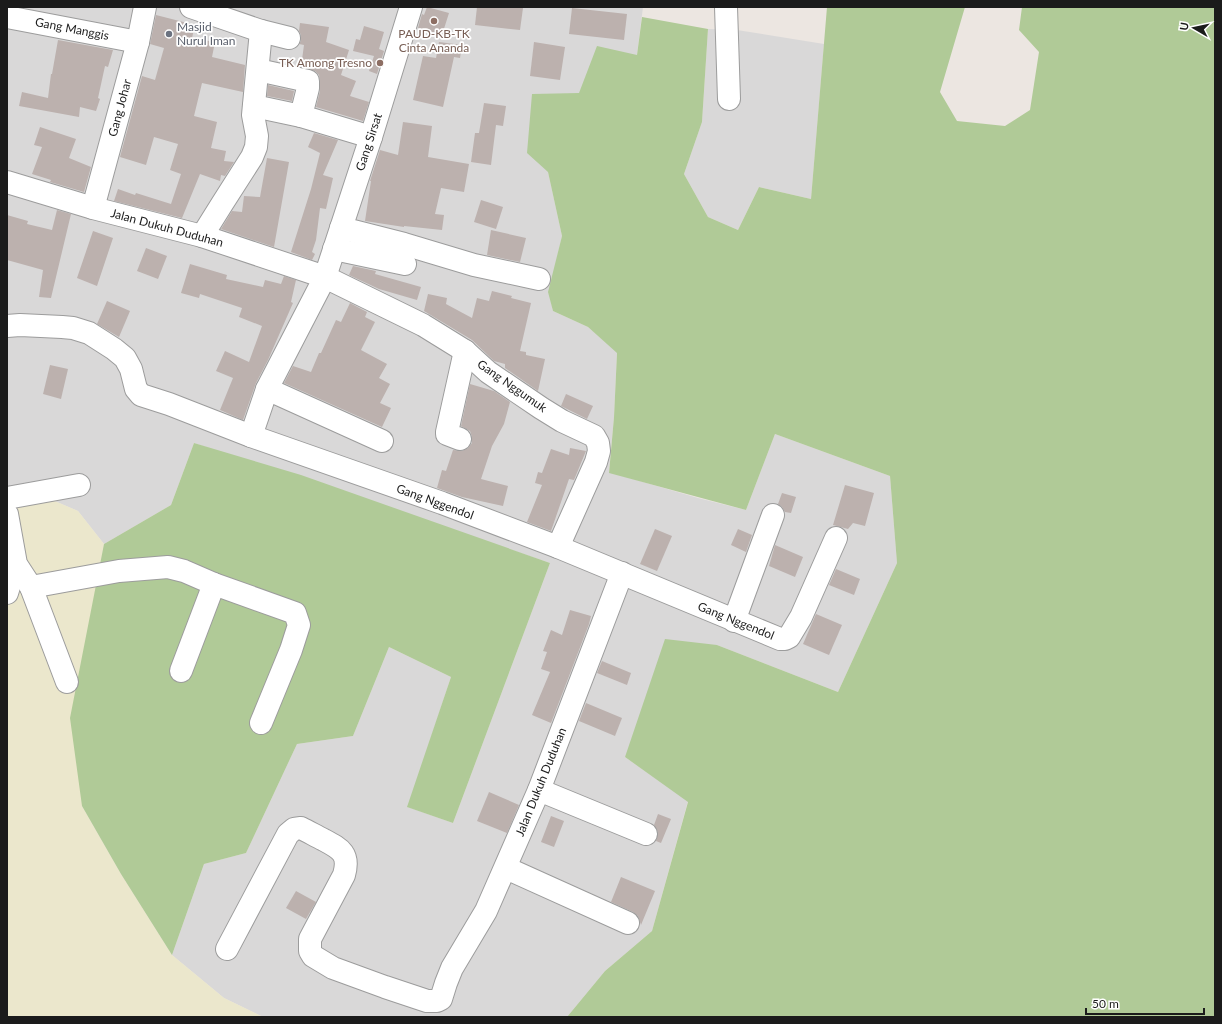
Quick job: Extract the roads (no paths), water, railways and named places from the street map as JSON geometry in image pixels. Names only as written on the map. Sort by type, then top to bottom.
[{"type":"street","name":"Gang Johar","points":[[93,208],[138,42],[145,7]]},
{"type":"street","points":[[191,7],[261,31],[289,38]]},
{"type":"street","name":"Gang Sirsat","points":[[325,277],[371,137],[411,7]]},
{"type":"street","points":[[726,7],[729,99]]},
{"type":"street","name":"Gang Manggis","points":[[7,17],[138,42]]},
{"type":"street","points":[[202,236],[252,157],[256,147],[257,136],[253,115],[261,31]]},
{"type":"street","points":[[258,70],[308,81],[308,88],[301,116]]},
{"type":"street","points":[[254,106],[301,116],[371,137]]},
{"type":"street","name":"Jalan Dukuh Duduhan","points":[[7,182],[93,208],[202,236],[325,277]]},
{"type":"street","points":[[341,228],[404,244],[474,265],[539,279]]},
{"type":"street","points":[[334,249],[405,264]]},
{"type":"street","points":[[251,436],[267,390],[325,277]]},
{"type":"street","name":"Gang Nggumuk","points":[[325,277],[423,325],[465,351],[488,372],[552,414],[594,436],[598,443],[599,451],[596,462],[558,547]]},
{"type":"street","name":"Gang Nggendol","points":[[7,326],[20,324],[62,327],[73,328],[89,333],[125,358],[131,369],[136,390],[141,396],[169,404],[251,436],[442,503],[558,547],[780,639],[785,639],[789,636],[801,617],[836,538]]},
{"type":"street","points":[[460,439],[449,436],[447,432],[465,351]]},
{"type":"street","points":[[267,390],[382,441]]},
{"type":"street","points":[[7,498],[79,485]]},
{"type":"street","points":[[7,514],[16,564],[31,587],[67,682]]},
{"type":"street","points":[[734,621],[773,515]]},
{"type":"street","points":[[7,593],[16,564]]},
{"type":"street","points":[[31,587],[119,571],[168,567],[184,571],[214,584],[295,613],[299,625],[291,650],[261,723]]},
{"type":"street","name":"Jalan Dukuh Duduhan","points":[[227,949],[288,834],[297,828],[310,832],[341,850],[346,860],[344,875],[310,939],[310,951],[313,956],[333,968],[361,979],[428,1001],[438,1001],[441,999],[446,983],[459,954],[486,911],[506,868],[539,790],[622,573]]},
{"type":"street","points":[[181,671],[214,584]]},
{"type":"street","points":[[539,790],[646,834]]},
{"type":"street","points":[[506,868],[628,923]]},
{"type":"place","name":"PAUD-KB-TK Cinta Ananda","points":[[434,21]]},
{"type":"place","name":"Masjid Nurul Iman","points":[[169,34]]},
{"type":"place","name":"TK Among Tresno","points":[[380,63]]}]
